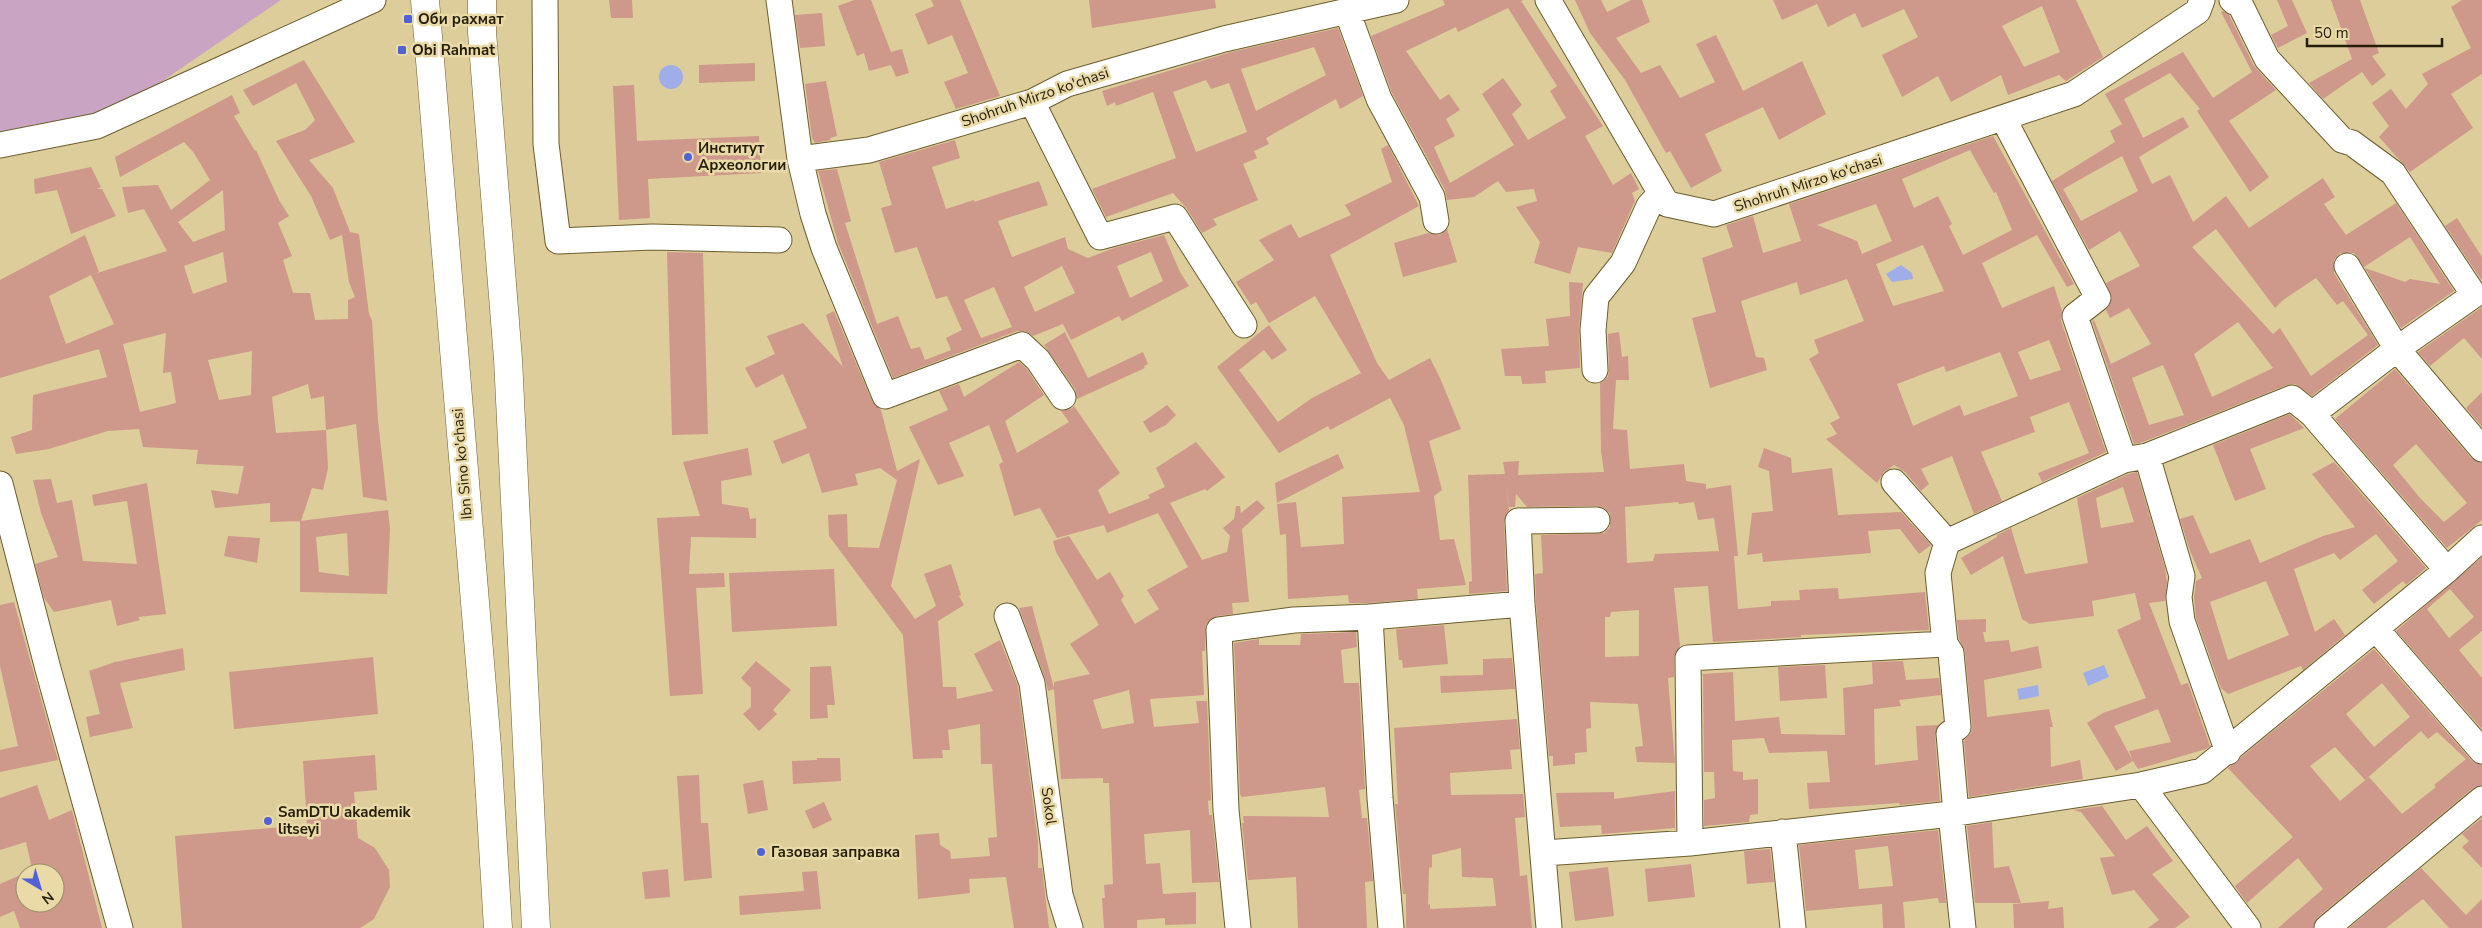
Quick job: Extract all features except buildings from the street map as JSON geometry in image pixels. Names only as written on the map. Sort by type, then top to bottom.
[{"type":"main road","name":"Ibn Sino ko'chasi","points":[[425,0],[487,747],[498,928]]},
{"type":"main road","points":[[482,0],[482,32],[508,359],[536,928]]},
{"type":"street","points":[[0,145],[97,126],[373,0]]},
{"type":"street","points":[[545,0],[546,144],[558,241],[652,237],[779,240]]},
{"type":"street","points":[[779,0],[800,159],[813,214],[824,248],[885,396],[1022,345],[1038,360],[1063,397]]},
{"type":"street","name":"Shohruh Mirzo ko'chasi","points":[[800,159],[869,150],[1032,102],[1067,84],[1224,39],[1396,0]]},
{"type":"street","name":"Shohruh Mirzo ko'chasi","points":[[1548,0],[1667,204],[1714,214],[2074,94],[2198,11],[2202,0]]},
{"type":"street","points":[[2232,0],[2239,2],[2267,59],[2297,93],[2342,140],[2352,143],[2393,173],[2474,295],[2397,349],[2312,414]]},
{"type":"street","points":[[1347,11],[1379,99],[1432,197],[1436,221]]},
{"type":"street","points":[[1032,102],[1100,237],[1175,217],[1244,324]]},
{"type":"street","points":[[2003,118],[2098,298],[2075,316],[2182,576],[2179,597],[2182,621],[2228,752]]},
{"type":"street","points":[[1594,370],[1593,330],[1596,297],[1623,263],[1648,206],[1660,194]]},
{"type":"street","points":[[2347,266],[2397,349],[2482,449]]},
{"type":"street","points":[[1963,928],[1953,814],[1949,734],[1958,727],[1951,653],[1945,644],[1938,573],[1947,542],[2135,458],[2292,398],[2312,414],[2447,570]]},
{"type":"street","points":[[1894,482],[1947,542]]},
{"type":"street","points":[[0,484],[48,669],[120,928]]},
{"type":"street","points":[[1549,928],[1522,604],[1518,521],[1597,520]]},
{"type":"street","points":[[1544,853],[1690,843],[1953,814],[2141,785],[2202,771],[2228,752],[2447,570],[2482,538]]},
{"type":"street","points":[[1238,928],[1226,810],[1219,630],[1294,620],[1370,617],[1522,604]]},
{"type":"street","name":"Sokol","points":[[1007,616],[1032,683],[1060,895],[1070,928]]},
{"type":"street","points":[[1370,617],[1380,798],[1391,928]]},
{"type":"street","points":[[2376,629],[2482,750]]},
{"type":"street","points":[[1690,843],[1688,658],[1945,644]]},
{"type":"street","points":[[2141,785],[2248,928]]},
{"type":"street","points":[[2327,928],[2482,799]]},
{"type":"street","points":[[1783,832],[1793,928]]},
{"type":"shaded area","points":[[0,0],[281,0],[97,126],[0,137]]},
{"type":"water","points":[[671,65],[680,68],[683,77],[680,86],[671,89],[662,86],[659,77],[662,68]]},
{"type":"water","points":[[1901,265],[1912,273],[1913,279],[1892,282],[1886,274]]},
{"type":"water","points":[[2104,665],[2109,677],[2088,686],[2083,673]]},
{"type":"water","points":[[2038,685],[2039,696],[2019,700],[2017,689]]},
{"type":"place","name":"Оби рахмат","points":[[408,19]]},
{"type":"place","name":"Obi Rahmat","points":[[402,50]]},
{"type":"place","name":"Институт Археологии","points":[[688,157]]},
{"type":"place","name":"SamDTU akademik litseyi","points":[[268,821]]},
{"type":"place","name":"Газовая заправка","points":[[761,852]]}]
